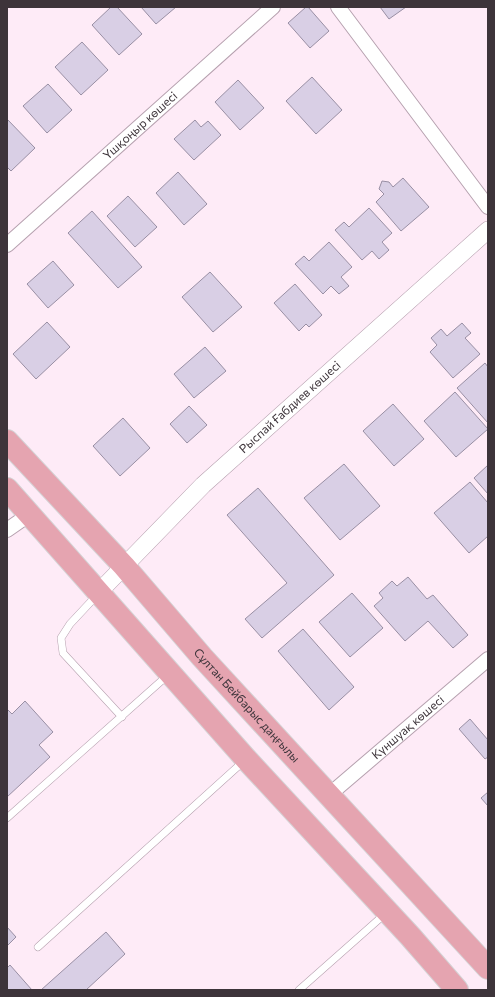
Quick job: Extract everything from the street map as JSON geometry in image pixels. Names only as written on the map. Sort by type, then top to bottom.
[{"type":"main road","name":"Сұлтан Бейбарыс даңғылы","points":[[7,441],[124,566],[202,657],[488,968]]},
{"type":"main road","points":[[7,489],[171,672],[246,759],[388,911],[457,990]]},
{"type":"street","name":"Үшқоңыр көшесі","points":[[7,245],[273,7]]},
{"type":"street","points":[[338,7],[488,207]]},
{"type":"street","name":"Рыспай Ғабдиев көшесі","points":[[99,592],[203,485],[488,230]]},
{"type":"street","points":[[7,530],[30,514]]},
{"type":"street","name":"Күншуақ көшесі","points":[[329,795],[488,659]]},
{"type":"lane","points":[[99,592],[70,624],[61,638],[63,653],[122,717]]},
{"type":"lane","points":[[7,818],[171,672]]},
{"type":"lane","points":[[38,947],[246,759]]},
{"type":"lane","points":[[299,990],[388,911]]},
{"type":"building","points":[[111,7],[117,7],[142,34],[119,55],[92,25]]},
{"type":"building","points":[[141,7],[176,7],[156,24]]},
{"type":"building","points":[[306,7],[308,7],[329,31],[310,48],[288,23]]},
{"type":"building","points":[[380,7],[406,7],[389,19]]},
{"type":"building","points":[[82,42],[108,70],[81,95],[55,67]]},
{"type":"building","points":[[312,77],[342,110],[316,134],[286,101]]},
{"type":"building","points":[[238,80],[264,108],[240,130],[215,102]]},
{"type":"building","points":[[48,84],[72,110],[47,133],[23,106]]},
{"type":"building","points":[[7,119],[35,148],[11,171],[7,167]]},
{"type":"building","points":[[195,120],[201,127],[208,121],[221,135],[194,160],[174,139]]},
{"type":"building","points":[[178,172],[207,204],[184,225],[156,193]]},
{"type":"building","points":[[403,178],[429,207],[401,231],[376,202],[384,194],[379,189],[382,181],[389,182],[393,187]]},
{"type":"building","points":[[128,196],[157,227],[135,247],[107,216]]},
{"type":"building","points":[[369,208],[392,233],[382,242],[389,250],[379,259],[372,251],[362,260],[335,230],[344,222],[349,227]]},
{"type":"building","points":[[92,211],[142,267],[118,288],[68,233]]},
{"type":"building","points":[[329,242],[352,267],[341,277],[349,286],[339,294],[331,286],[323,294],[295,264],[304,256],[309,261]]},
{"type":"building","points":[[53,261],[74,285],[48,308],[27,284]]},
{"type":"building","points":[[210,272],[242,307],[213,332],[182,297]]},
{"type":"building","points":[[295,284],[322,315],[309,327],[306,324],[299,331],[274,303]]},
{"type":"building","points":[[47,322],[70,347],[36,379],[13,354]]},
{"type":"building","points":[[462,323],[471,333],[465,338],[480,354],[453,378],[430,352],[437,345],[431,338],[441,329],[447,336]]},
{"type":"building","points":[[205,347],[226,371],[194,398],[174,374]]},
{"type":"building","points":[[485,363],[488,367],[488,423],[457,388]]},
{"type":"building","points":[[455,392],[488,429],[456,457],[424,421]]},
{"type":"building","points":[[393,404],[424,439],[394,466],[363,431]]},
{"type":"building","points":[[189,406],[207,425],[187,443],[170,424]]},
{"type":"building","points":[[123,418],[150,448],[120,476],[93,446]]},
{"type":"building","points":[[344,464],[380,506],[340,540],[304,498]]},
{"type":"building","points":[[488,465],[488,494],[474,478]]},
{"type":"building","points":[[470,482],[488,503],[488,536],[469,553],[434,513]]},
{"type":"building","points":[[258,488],[334,575],[262,638],[245,619],[287,583],[227,515]]},
{"type":"building","points":[[408,577],[427,599],[433,595],[468,635],[453,648],[428,621],[405,641],[374,606],[383,598],[379,593],[392,581],[397,586]]},
{"type":"building","points":[[352,593],[383,628],[350,657],[319,622]]},
{"type":"building","points":[[303,629],[354,687],[329,710],[278,651]]},
{"type":"building","points":[[25,701],[53,732],[39,745],[50,757],[7,797],[7,709],[12,714]]},
{"type":"building","points":[[470,719],[488,740],[488,757],[485,759],[459,729]]},
{"type":"building","points":[[488,792],[488,806],[481,798]]},
{"type":"building","points":[[7,927],[16,937],[7,946]]},
{"type":"building","points":[[106,932],[125,954],[86,990],[41,990]]},
{"type":"building","points":[[10,965],[32,990],[7,990],[7,968]]}]
